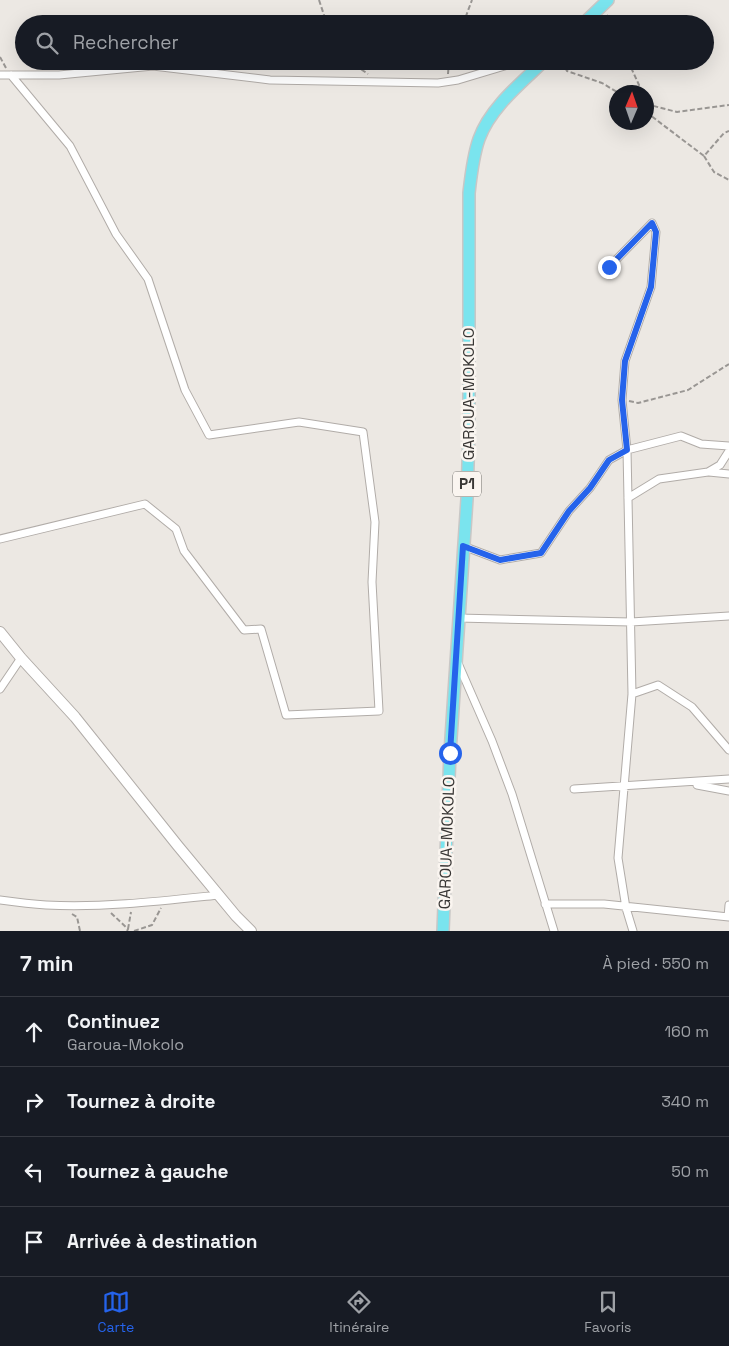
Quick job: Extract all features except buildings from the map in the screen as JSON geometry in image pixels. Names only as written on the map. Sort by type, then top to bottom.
[{"type":"main road","points":[[593,15],[608,0]]},
{"type":"main road","name":"GAROUA-MOKOLO","points":[[443,931],[469,428],[469,193],[475,153],[480,136],[512,91],[534,70]]},
{"type":"main road","points":[[0,632],[75,717],[219,895],[251,931]]},
{"type":"street","points":[[0,75],[59,75],[111,70]]},
{"type":"street","points":[[186,70],[270,80],[380,81],[438,84],[492,70]]},
{"type":"street","points":[[0,539],[145,504],[176,529],[184,551],[244,630],[261,629],[286,715],[379,711],[372,582],[375,522],[363,432],[299,422],[209,435],[185,390],[148,279],[116,234],[70,146],[11,75]]},
{"type":"street","points":[[609,267],[652,223],[656,232],[651,287],[625,361],[622,400],[627,450],[632,694],[618,858],[626,908],[633,931]]},
{"type":"street","points":[[463,546],[500,560],[541,553],[569,511],[590,488],[609,460],[627,450],[681,436],[701,444],[729,446]]},
{"type":"street","points":[[708,472],[720,466],[729,450]]},
{"type":"street","points":[[628,498],[659,479],[708,472],[729,474]]},
{"type":"street","points":[[458,618],[631,622],[729,616]]},
{"type":"street","points":[[0,690],[21,658]]},
{"type":"street","points":[[456,658],[492,741],[512,794],[554,931]]},
{"type":"street","points":[[632,694],[658,685],[692,706],[729,750]]},
{"type":"street","points":[[574,789],[729,779]]},
{"type":"street","points":[[686,783],[729,791]]},
{"type":"street","points":[[0,900],[74,906],[146,903],[219,895]]},
{"type":"street","points":[[546,904],[604,904],[626,908],[729,917],[729,905]]},
{"type":"path","points":[[319,0],[324,15]]},
{"type":"path","points":[[466,15],[472,0]]},
{"type":"path","points":[[0,57],[11,75]]},
{"type":"path","points":[[363,70],[380,81]]},
{"type":"path","points":[[448,82],[449,70]]},
{"type":"path","points":[[567,70],[609,87]]},
{"type":"path","points":[[632,70],[638,85]]},
{"type":"path","points":[[654,106],[677,112],[729,105]]},
{"type":"path","points":[[654,118],[704,156],[714,172],[729,180]]},
{"type":"path","points":[[704,156],[724,133],[729,131]]},
{"type":"path","points":[[622,400],[638,403],[688,390],[729,364]]},
{"type":"path","points":[[128,930],[132,906],[146,903],[162,907],[152,925],[134,931]]},
{"type":"path","points":[[102,904],[128,930]]},
{"type":"path","points":[[74,906],[68,911],[77,917],[80,931]]},
{"type":"route","points":[[450,753],[463,546],[500,560],[541,553],[569,511],[590,488],[609,460],[627,450],[622,400],[625,361],[651,287],[656,232],[652,223],[609,267]]}]
